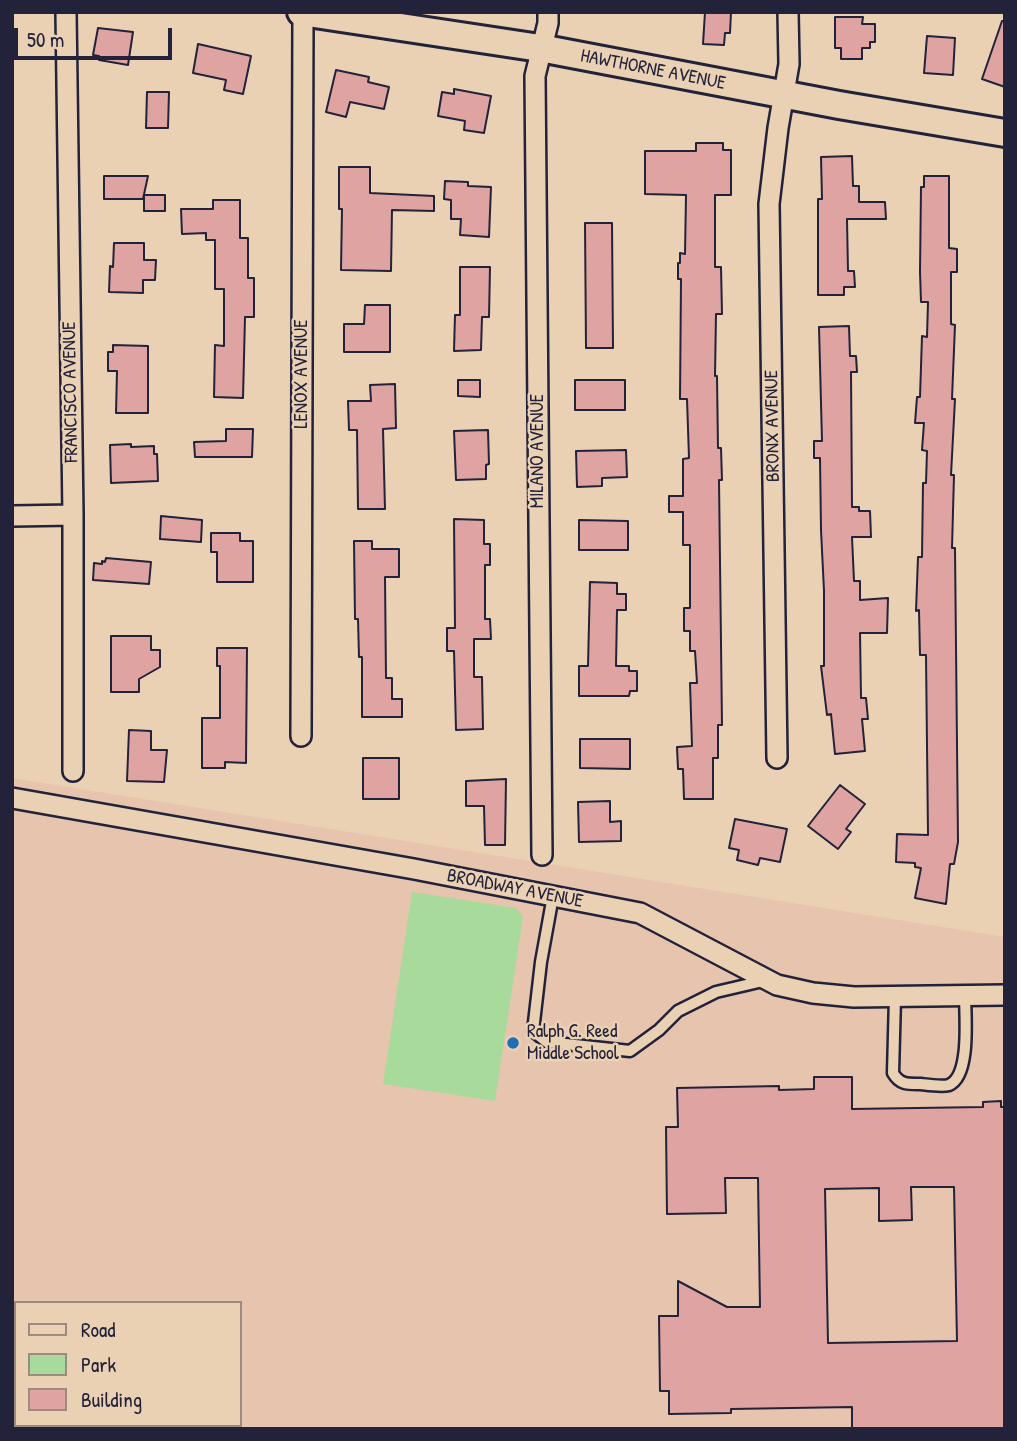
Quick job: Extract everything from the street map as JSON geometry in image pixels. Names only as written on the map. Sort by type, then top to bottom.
[{"type":"street","name":"FRANCISCO AVENUE","points":[[66,12],[73,515],[73,771]]},
{"type":"street","name":"HAWTHORNE AVENUE","points":[[303,12],[540,48],[1005,133]]},
{"type":"street","name":"LENOX AVENUE","points":[[301,736],[303,12]]},
{"type":"street","name":"MILANO AVENUE","points":[[542,855],[535,76],[548,23],[548,12]]},
{"type":"street","name":"BRONX AVENUE","points":[[777,758],[769,204],[789,64],[788,12]]},
{"type":"street","points":[[12,516],[73,515]]},
{"type":"street","name":"BROADWAY AVENUE","points":[[12,798],[640,913],[777,985],[813,993],[854,997],[1005,995]]},
{"type":"lane","points":[[553,896],[541,962],[533,1031],[547,1042],[630,1051],[659,1031],[678,1011],[716,992],[767,980]]},
{"type":"lane","points":[[895,996],[893,1073],[897,1080],[903,1084],[948,1085],[958,1077],[963,1065],[965,995]]},
{"type":"shaded area","name":"Ralph G. Reed Middle School","points":[[12,778],[1005,937],[1005,1429],[12,1429]]},
{"type":"green space","points":[[412,892],[516,908],[523,917],[495,1101],[383,1084]]},
{"type":"building","points":[[705,12],[731,12],[730,33],[725,33],[724,45],[703,44]]},
{"type":"building","points":[[835,17],[863,17],[862,24],[875,24],[875,42],[870,42],[870,48],[862,48],[862,59],[841,59],[841,48],[835,48]]},
{"type":"building","points":[[1002,21],[1005,21],[1005,87],[982,79]]},
{"type":"building","points":[[98,28],[133,32],[128,65],[99,60],[99,56],[93,55]]},
{"type":"building","points":[[927,36],[955,38],[953,75],[924,73]]},
{"type":"building","points":[[198,44],[251,56],[243,94],[224,90],[226,80],[193,73]]},
{"type":"building","points":[[336,70],[369,77],[368,82],[389,87],[384,109],[350,102],[346,117],[326,112]]},
{"type":"building","points":[[454,89],[491,96],[484,133],[464,130],[465,121],[438,116],[442,92],[454,94]]},
{"type":"building","points":[[147,92],[169,92],[168,128],[146,128]]},
{"type":"building","points":[[696,143],[723,143],[723,150],[731,150],[731,195],[715,195],[715,267],[721,267],[722,314],[716,314],[715,376],[722,480],[719,480],[722,725],[718,725],[718,758],[713,758],[713,799],[684,799],[683,769],[678,769],[677,747],[692,746],[690,683],[697,683],[695,651],[690,651],[690,631],[684,631],[684,608],[690,608],[690,545],[683,545],[683,512],[669,512],[669,496],[683,496],[683,459],[689,458],[687,399],[680,399],[681,279],[678,279],[680,253],[685,254],[686,195],[645,194],[645,151],[696,151]]},
{"type":"building","points":[[852,156],[853,186],[859,186],[859,202],[885,202],[886,219],[847,219],[848,271],[854,271],[855,287],[844,287],[844,295],[818,295],[821,157]]},
{"type":"building","points":[[339,167],[370,167],[370,193],[434,196],[434,211],[392,210],[391,271],[341,270],[342,209],[339,209]]},
{"type":"building","points":[[104,176],[148,176],[143,199],[104,199]]},
{"type":"building","points":[[924,176],[949,176],[949,248],[957,249],[957,272],[951,272],[951,324],[955,325],[952,399],[955,399],[951,475],[954,475],[952,548],[955,548],[958,842],[954,864],[950,864],[946,904],[915,898],[921,868],[915,867],[915,863],[896,862],[897,834],[928,835],[926,655],[920,655],[919,610],[916,611],[918,557],[922,557],[923,483],[926,483],[927,451],[922,450],[924,423],[915,423],[917,397],[920,397],[922,336],[927,337],[928,302],[921,302],[920,272],[921,187],[924,187]]},
{"type":"building","points":[[445,181],[491,187],[489,237],[460,235],[461,219],[451,219],[451,200],[444,199]]},
{"type":"building","points":[[144,195],[165,195],[165,211],[144,211]]},
{"type":"building","points":[[213,200],[240,200],[240,238],[248,238],[248,278],[254,278],[254,317],[245,317],[243,398],[214,397],[215,345],[224,346],[224,289],[215,289],[215,240],[206,240],[206,233],[182,234],[181,209],[213,209]]},
{"type":"building","points":[[585,223],[612,223],[613,348],[586,348]]},
{"type":"building","points":[[114,243],[144,243],[144,260],[156,260],[155,280],[143,280],[143,293],[109,292]]},
{"type":"building","points":[[460,267],[490,267],[489,317],[482,317],[481,350],[454,351],[455,315],[460,315]]},
{"type":"building","points":[[365,305],[390,305],[390,352],[344,352],[344,324],[364,324]]},
{"type":"building","points":[[849,326],[850,356],[856,356],[857,372],[851,372],[852,507],[859,507],[859,511],[870,511],[871,537],[852,537],[854,581],[860,581],[860,600],[888,598],[887,633],[860,633],[861,698],[866,698],[868,719],[862,719],[865,751],[835,754],[831,714],[827,715],[821,666],[824,666],[824,591],[820,458],[814,458],[814,441],[822,441],[819,327]]},
{"type":"building","points":[[113,345],[148,346],[148,413],[116,413],[117,371],[108,371],[108,352],[113,352]]},
{"type":"building","points":[[458,380],[480,380],[480,397],[458,396]]},
{"type":"building","points":[[575,380],[625,380],[625,410],[575,410]]},
{"type":"building","points":[[395,384],[396,428],[383,429],[385,509],[358,509],[357,430],[349,430],[348,401],[371,401],[370,385]]},
{"type":"building","points":[[226,429],[253,429],[252,457],[195,457],[194,442],[226,441]]},
{"type":"building","points":[[488,430],[489,464],[486,465],[486,479],[456,480],[454,431]]},
{"type":"building","points":[[131,444],[131,447],[154,446],[158,481],[111,483],[110,445]]},
{"type":"building","points":[[626,450],[627,477],[602,478],[602,486],[577,487],[576,451]]},
{"type":"building","points":[[161,516],[202,520],[201,542],[160,539]]},
{"type":"building","points":[[454,519],[484,520],[484,544],[490,544],[490,565],[485,565],[485,619],[490,619],[491,639],[474,639],[474,677],[482,677],[483,729],[456,730],[454,651],[447,651],[447,628],[455,628]]},
{"type":"building","points":[[579,520],[628,521],[628,550],[579,550]]},
{"type":"building","points":[[211,533],[240,533],[240,541],[253,541],[253,582],[217,582],[217,552],[211,552]]},
{"type":"building","points":[[354,541],[372,541],[372,549],[399,549],[399,577],[385,577],[386,678],[392,678],[392,699],[402,699],[402,717],[362,717],[362,657],[359,657],[358,619],[355,619]]},
{"type":"building","points":[[106,558],[151,562],[149,584],[93,580],[94,563],[102,564]]},
{"type":"building","points":[[590,582],[617,583],[617,594],[626,594],[626,610],[617,610],[616,666],[629,666],[629,671],[637,671],[637,691],[630,691],[629,696],[579,696],[579,666],[588,666]]},
{"type":"building","points":[[111,636],[151,636],[151,650],[160,650],[160,667],[139,679],[139,692],[111,692]]},
{"type":"building","points":[[217,648],[247,648],[246,763],[225,762],[225,768],[202,768],[202,718],[220,718],[220,666],[217,666]]},
{"type":"building","points":[[129,730],[151,731],[151,750],[167,750],[164,782],[127,781]]},
{"type":"building","points":[[580,739],[630,739],[630,769],[580,768]]},
{"type":"building","points":[[363,758],[399,758],[399,799],[363,799]]},
{"type":"building","points":[[506,779],[505,845],[485,845],[484,806],[466,806],[466,781]]},
{"type":"building","points":[[840,785],[865,804],[846,829],[851,832],[838,849],[808,826]]},
{"type":"building","points":[[610,801],[610,822],[621,821],[621,841],[579,842],[578,802]]},
{"type":"building","points":[[735,819],[787,829],[780,862],[760,858],[758,865],[737,860],[739,850],[729,848]]},
{"type":"building","points":[[814,1077],[852,1077],[852,1109],[983,1107],[983,1102],[1001,1101],[1001,1107],[1005,1107],[1005,1429],[852,1429],[852,1407],[731,1409],[731,1413],[669,1414],[669,1391],[660,1391],[659,1316],[678,1316],[678,1281],[727,1307],[760,1307],[758,1178],[725,1178],[726,1213],[667,1214],[666,1127],[678,1127],[677,1088],[779,1086],[779,1090],[814,1089]],"holes":[[[911,1187],[954,1187],[957,1341],[828,1343],[825,1189],[879,1188],[879,1221],[912,1220]]]},
{"type":"place","name":"Ralph G. Reed Middle School","points":[[513,1043]]}]
